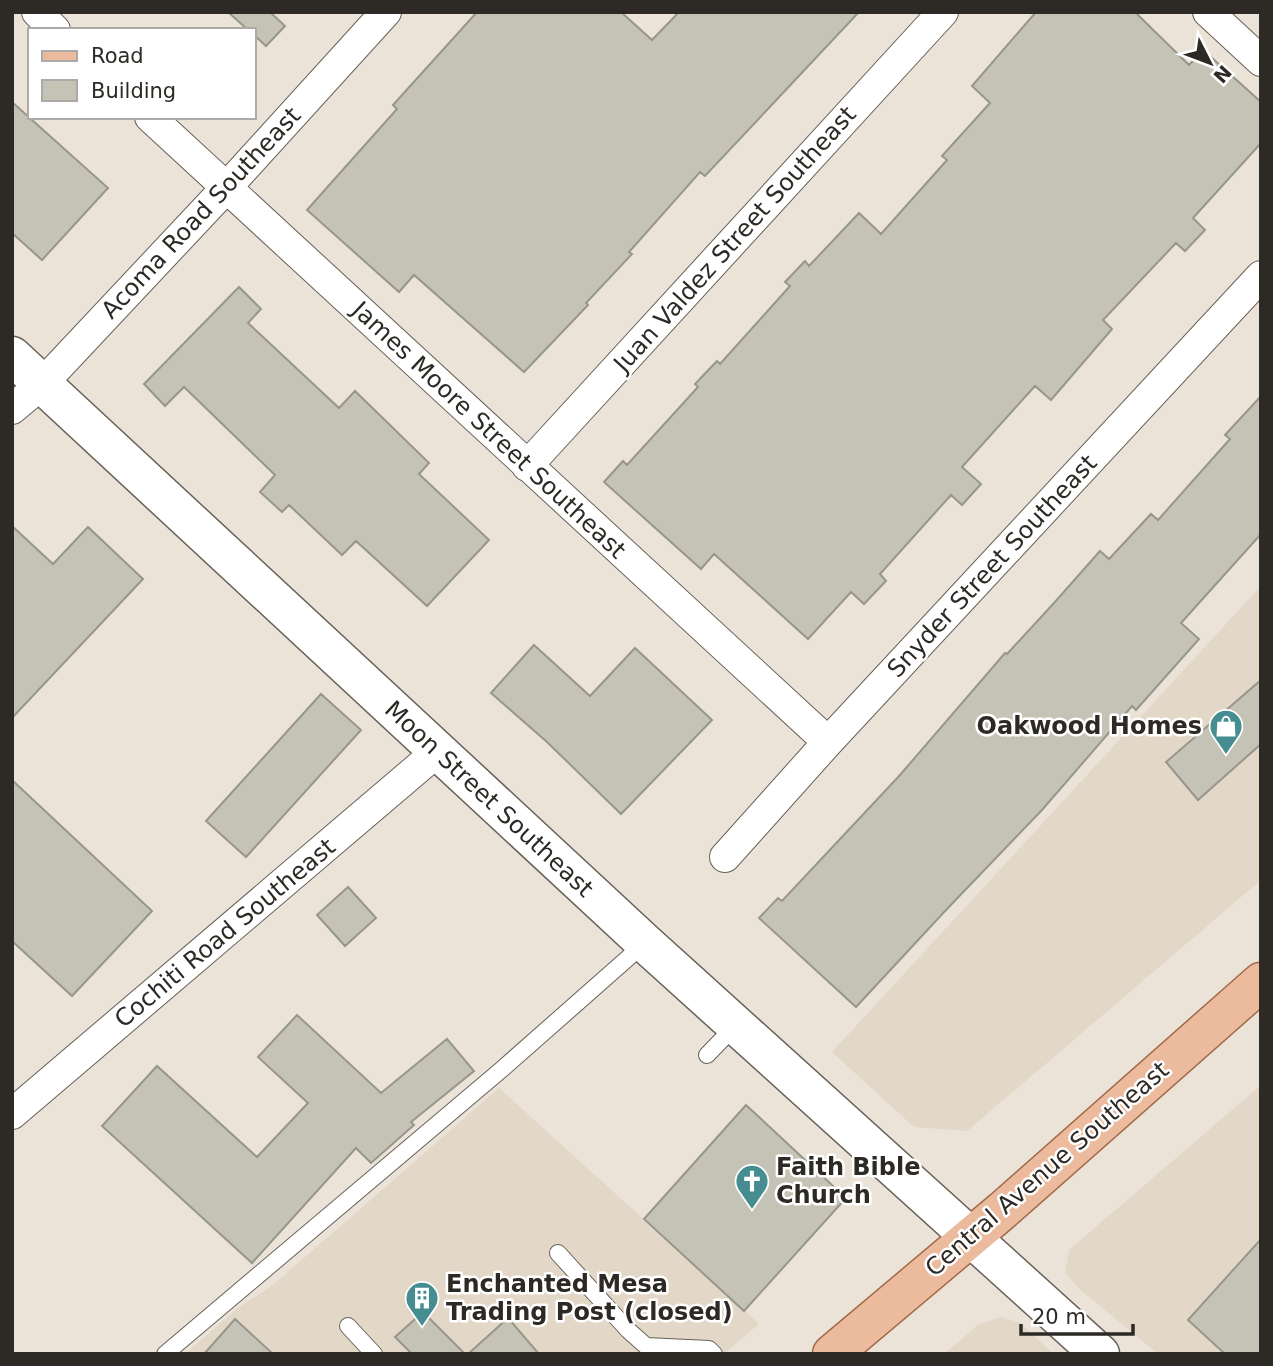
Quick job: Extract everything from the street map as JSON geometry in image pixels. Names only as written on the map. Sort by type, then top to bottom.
[{"type":"main road","name":"Central Avenue Southeast","points":[[832,1354],[1261,982]]},
{"type":"street","points":[[37,12],[53,28]]},
{"type":"street","name":"Acoma Road Southeast","points":[[12,409],[42,384],[386,12]]},
{"type":"street","points":[[1208,12],[1261,61]]},
{"type":"street","name":"Juan Valdez Street Southeast","points":[[527,466],[933,16]]},
{"type":"street","name":"James Moore Street Southeast","points":[[152,119],[828,742]]},
{"type":"street","name":"Snyder Street Southeast","points":[[725,857],[828,742],[1261,276]]},
{"type":"street","name":"Moon Street Southeast","points":[[12,356],[645,943],[1100,1354]]},
{"type":"street","name":"Cochiti Road Southeast","points":[[12,1114],[438,751]]},
{"type":"lane","points":[[165,1354],[501,1070],[645,943]]},
{"type":"lane","points":[[707,1055],[736,1025]]},
{"type":"lane","points":[[558,1253],[644,1350],[709,1349],[713,1354]]},
{"type":"lane","points":[[348,1326],[374,1354]]},
{"type":"shaded area","points":[[1261,586],[1261,880],[967,1131],[914,1127],[832,1052]]},
{"type":"shaded area","points":[[1261,1085],[1261,1354],[1158,1354],[1077,1287],[1065,1273],[1069,1250]]},
{"type":"shaded area","points":[[499,1088],[759,1324],[724,1354],[185,1354],[238,1308],[273,1285]]},
{"type":"shaded area","points":[[1001,1317],[1020,1323],[1054,1354],[944,1354],[978,1325]]},
{"type":"building","points":[[228,12],[270,12],[285,26],[266,46],[256,37],[256,28],[246,28]]},
{"type":"building","points":[[477,12],[621,12],[652,40],[679,12],[859,12],[705,176],[700,172],[629,252],[632,254],[586,303],[588,305],[524,372],[414,275],[399,292],[307,210],[397,109],[393,105]]},
{"type":"building","points":[[1036,12],[1135,12],[1189,65],[1203,50],[1261,102],[1261,143],[1193,218],[1205,230],[1185,251],[1176,243],[1103,320],[1112,329],[1051,400],[1035,386],[962,467],[981,484],[962,505],[951,495],[880,574],[886,581],[864,604],[851,592],[808,639],[714,554],[701,569],[604,482],[623,461],[627,465],[698,387],[695,384],[717,361],[720,364],[790,286],[785,282],[805,261],[809,266],[859,213],[881,234],[947,160],[942,156],[990,103],[972,86]]},
{"type":"building","points":[[12,102],[108,188],[42,260],[12,233]]},
{"type":"building","points":[[239,287],[261,309],[248,323],[339,408],[355,391],[429,463],[419,474],[489,540],[427,606],[356,541],[342,555],[289,505],[282,512],[260,492],[275,475],[184,387],[165,406],[144,384]]},
{"type":"building","points":[[1261,396],[1261,534],[1181,623],[1199,639],[1136,710],[1132,706],[1042,810],[856,1007],[759,918],[778,898],[782,901],[900,775],[1005,653],[1007,654],[1100,551],[1109,559],[1151,514],[1158,520],[1230,439],[1225,435]]},
{"type":"building","points":[[12,526],[53,564],[88,527],[143,579],[12,718]]},
{"type":"building","points":[[534,645],[590,696],[635,648],[712,720],[621,814],[547,742],[491,693]]},
{"type":"building","points":[[1261,680],[1261,744],[1198,800],[1166,762]]},
{"type":"building","points":[[321,694],[361,730],[246,857],[206,821]]},
{"type":"building","points":[[12,780],[152,911],[72,996],[12,941]]},
{"type":"building","points":[[348,887],[376,918],[345,946],[317,915]]},
{"type":"building","points":[[297,1015],[381,1093],[447,1039],[474,1071],[411,1122],[414,1125],[371,1163],[356,1148],[252,1263],[102,1126],[157,1066],[257,1157],[308,1103],[258,1057]]},
{"type":"building","points":[[746,1105],[846,1198],[744,1311],[644,1219]]},
{"type":"building","points":[[1261,1239],[1261,1354],[1225,1354],[1188,1320]]},
{"type":"building","points":[[423,1312],[465,1354],[412,1354],[395,1337]]},
{"type":"building","points":[[508,1318],[539,1354],[468,1354]]},
{"type":"building","points":[[235,1319],[273,1354],[204,1354]]},
{"type":"place","name":"Oakwood Homes","points":[[1226,756]]},
{"type":"place","name":"Faith Bible Church","points":[[752,1211]]},
{"type":"place","name":"Enchanted Mesa Trading Post (closed)","points":[[422,1328]]}]
